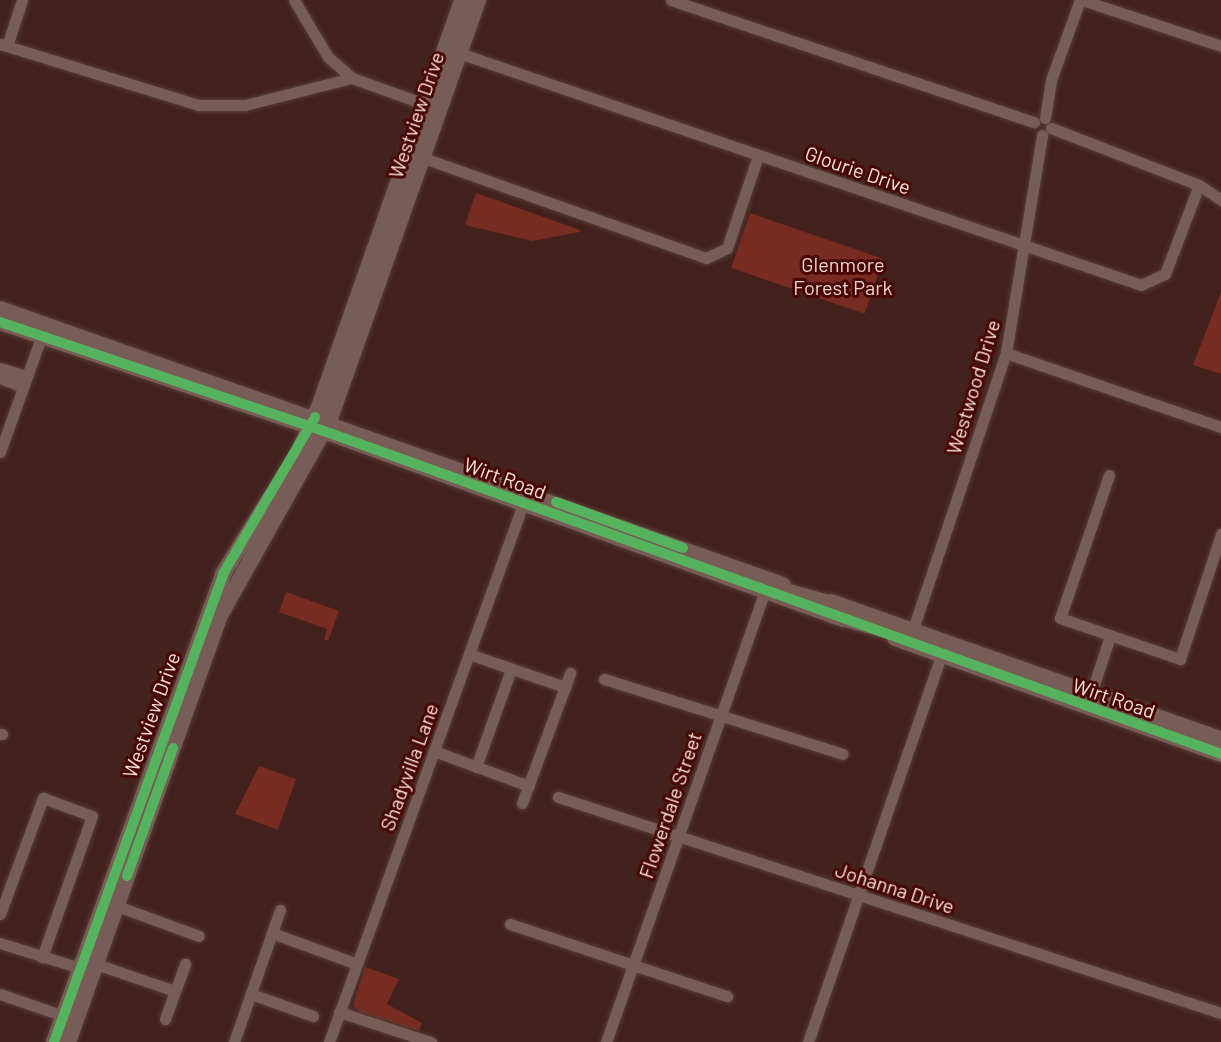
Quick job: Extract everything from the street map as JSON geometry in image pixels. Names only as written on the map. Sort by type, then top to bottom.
[{"type":"main road","name":"Westview Drive","points":[[62,1040],[230,576],[320,424],[452,51],[462,0]]},
{"type":"main road","name":"Westview Drive","points":[[452,51],[478,0]]},
{"type":"main road","name":"Wirt Road","points":[[0,309],[43,331]]},
{"type":"main road","name":"Wirt Road","points":[[0,322],[43,331],[320,424],[1088,701],[1221,754]]},
{"type":"main road","name":"Wirt Road","points":[[320,424],[523,504],[767,586]]},
{"type":"main road","name":"Wirt Road","points":[[1088,701],[1221,739]]},
{"type":"main road","name":"Westview Drive","points":[[62,1040],[64,1016],[117,906],[118,882]]},
{"type":"street","points":[[22,0],[4,45],[198,105],[245,105],[352,78]]},
{"type":"street","points":[[294,0],[328,57],[352,78],[433,107]]},
{"type":"street","points":[[671,0],[1043,126],[1199,185],[1221,200]]},
{"type":"street","points":[[1081,0],[1221,46]]},
{"type":"street","name":"Westwood Drive","points":[[910,637],[1006,353],[1051,80],[1081,0]]},
{"type":"street","name":"Glourie Drive","points":[[452,51],[1150,286],[1165,274],[1199,185]]},
{"type":"street","points":[[415,155],[706,258],[727,248],[758,156]]},
{"type":"street","points":[[0,452],[43,331]]},
{"type":"street","points":[[1006,353],[1221,427]]},
{"type":"street","points":[[0,368],[25,382]]},
{"type":"street","points":[[0,378],[25,382]]},
{"type":"street","points":[[1109,475],[1060,618],[1180,659],[1221,534]]},
{"type":"street","name":"Shadyvilla Lane","points":[[329,1042],[523,504]]},
{"type":"street","name":"Flowerdale Street","points":[[606,1042],[767,586]]},
{"type":"street","points":[[1088,701],[1110,636]]},
{"type":"street","points":[[808,1042],[942,650]]},
{"type":"street","points":[[469,654],[565,687]]},
{"type":"street","points":[[476,767],[511,669]]},
{"type":"street","points":[[522,803],[570,673]]},
{"type":"street","points":[[604,679],[843,754]]},
{"type":"street","points":[[434,751],[529,786]]},
{"type":"street","name":"Johanna Drive","points":[[558,797],[1221,1013]]},
{"type":"street","points":[[0,914],[43,798],[92,816],[42,957]]},
{"type":"street","points":[[117,906],[199,936]]},
{"type":"street","points":[[234,1042],[280,910]]},
{"type":"street","points":[[510,924],[727,996]]},
{"type":"street","points":[[272,933],[357,964]]},
{"type":"street","points":[[0,943],[175,991]]},
{"type":"street","points":[[165,1019],[185,964]]},
{"type":"street","points":[[0,994],[64,1016]]},
{"type":"street","points":[[251,994],[313,1016]]},
{"type":"street","points":[[339,1012],[431,1042]]},
{"type":"green space","points":[[476,193],[580,232],[532,241],[465,225]]},
{"type":"green space","name":"Glenmore Forest Park","points":[[750,213],[883,259],[864,314],[731,268]]},
{"type":"green space","points":[[1221,292],[1221,374],[1193,365]]},
{"type":"green space","points":[[286,592],[339,611],[328,641],[324,639],[327,629],[279,612]]},
{"type":"green space","points":[[259,766],[296,779],[278,830],[235,814]]},
{"type":"green space","points":[[365,967],[399,979],[387,1004],[422,1023],[419,1031],[361,1013],[353,1006]]},
{"type":"cycle path","points":[[0,322],[324,431],[1221,754]]},
{"type":"cycle path","points":[[54,1042],[223,574],[315,417]]},
{"type":"cycle path","points":[[556,502],[683,548]]},
{"type":"cycle path","points":[[127,876],[173,748]]}]
